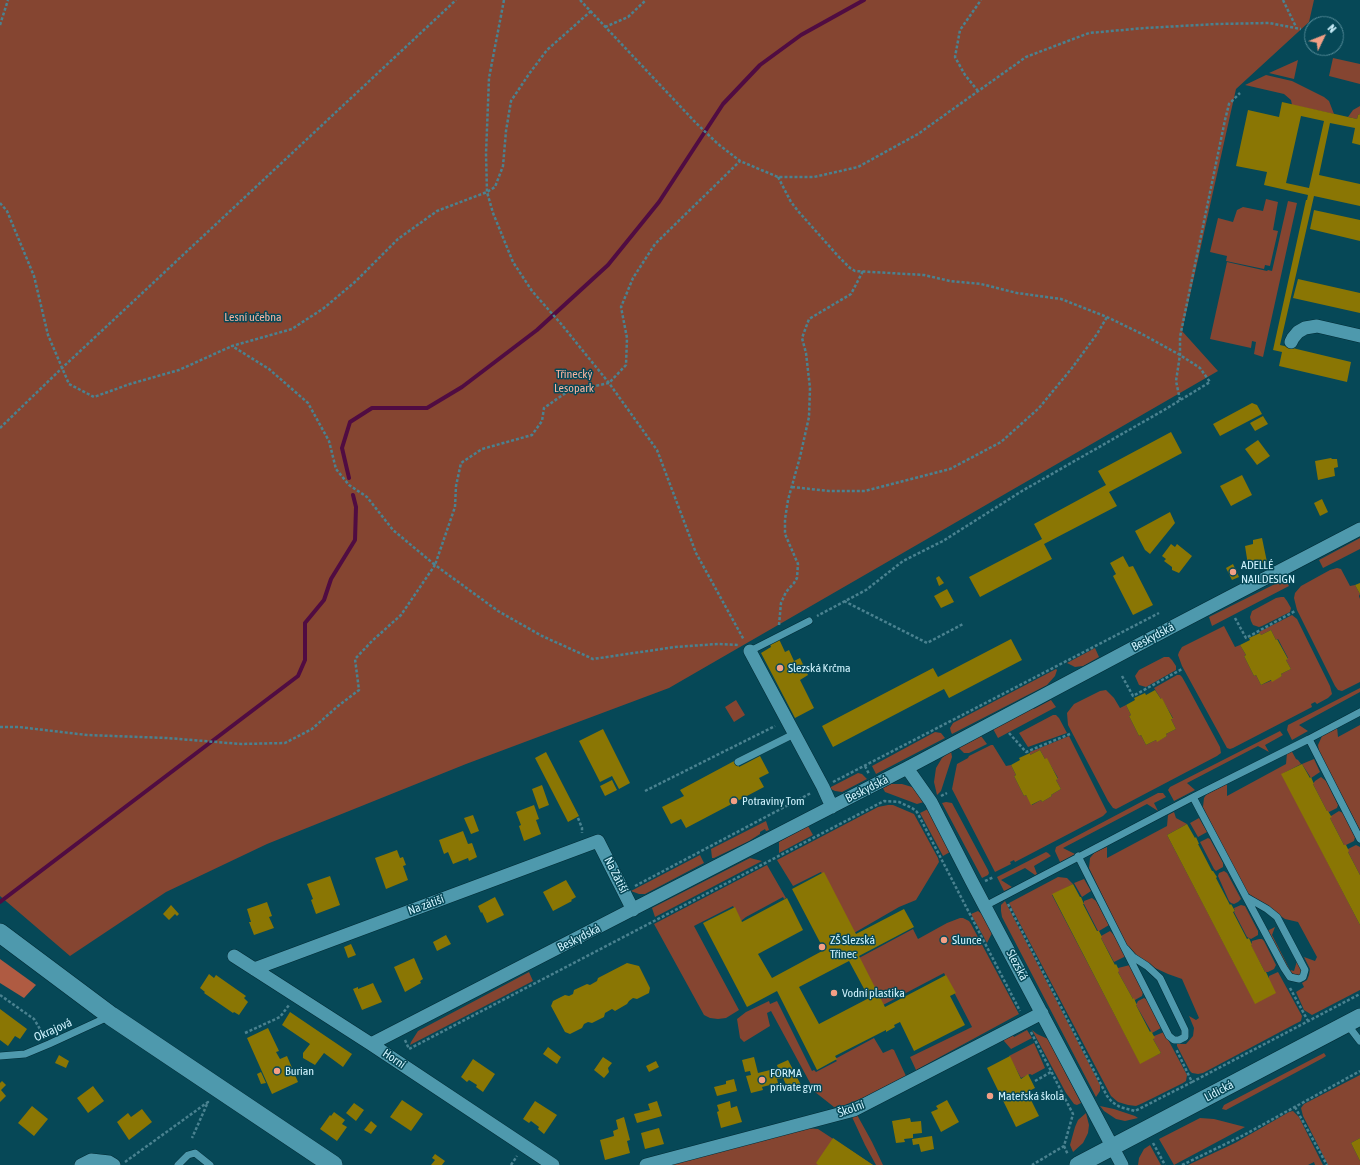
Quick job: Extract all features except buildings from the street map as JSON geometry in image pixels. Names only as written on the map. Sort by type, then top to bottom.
[{"type":"main road","points":[[0,933],[111,1016],[333,1165]]},
{"type":"street","points":[[1291,342],[1301,330],[1317,326],[1360,336]]},
{"type":"street","name":"Beskydská","points":[[372,1044],[907,768],[1172,627],[1360,530]]},
{"type":"street","points":[[749,648],[823,787],[832,807]]},
{"type":"street","name":"Slezská","points":[[907,768],[931,802],[1122,1165]]},
{"type":"street","name":"Na Zátiší","points":[[598,841],[633,910]]},
{"type":"street","name":"Na zátiší","points":[[254,969],[598,841]]},
{"type":"street","name":"Horní","points":[[234,956],[372,1044],[553,1165]]},
{"type":"street","name":"Školní","points":[[646,1165],[854,1110],[1042,1013]]},
{"type":"street","name":"Lidická","points":[[1073,1160],[1112,1147],[1353,1021]]},
{"type":"street","points":[[81,1165],[91,1160],[111,1164]]},
{"type":"lane","points":[[749,648],[780,636],[809,621]]},
{"type":"lane","points":[[985,906],[1078,856],[1309,740],[1360,712]]},
{"type":"lane","points":[[738,762],[794,734]]},
{"type":"lane","points":[[1309,740],[1360,839]]},
{"type":"lane","points":[[1193,797],[1246,897],[1284,968],[1290,977],[1299,979],[1303,977],[1305,970],[1277,917],[1267,909],[1246,897]]},
{"type":"lane","points":[[1078,856],[1169,1036],[1174,1040],[1179,1040],[1185,1036],[1185,1030],[1160,978],[1147,966],[1133,957],[1126,949]]},
{"type":"lane","name":"Okrajová","points":[[0,1056],[25,1054],[111,1016]]},
{"type":"lane","points":[[1353,1021],[1360,1041]]},
{"type":"lane","points":[[178,1165],[188,1155],[195,1153],[210,1165]]},
{"type":"path","points":[[0,25],[8,0]]},
{"type":"path","points":[[0,428],[62,368],[456,0]]},
{"type":"path","points":[[504,0],[489,78],[486,154],[487,192],[493,213],[513,262],[532,291],[609,383],[657,450],[696,553],[749,648]]},
{"type":"path","points":[[580,0],[696,123],[718,144],[740,161],[778,177],[814,177],[858,167],[918,134],[1026,57],[1089,33],[1216,24],[1269,24],[1301,29]]},
{"type":"path","points":[[605,27],[628,16],[646,0]]},
{"type":"path","points":[[978,91],[965,74],[955,57],[960,30],[981,0]]},
{"type":"path","points":[[1283,0],[1296,28]]},
{"type":"path","points":[[0,203],[7,211],[34,276],[48,335],[69,384],[94,397],[130,384],[179,370],[232,346],[292,329],[324,308],[356,281],[398,239],[437,211],[487,192],[495,187],[503,166],[506,131],[511,101],[528,74],[547,50],[591,11]]},
{"type":"path","points":[[1180,400],[1176,381],[1180,355],[1180,337],[1225,120],[1229,104],[1240,93]]},
{"type":"path","points":[[0,727],[19,727],[87,735],[167,738],[241,744],[285,743],[312,729],[359,690],[355,659],[372,641],[401,615],[435,565],[455,507],[456,486],[461,463],[482,449],[532,435],[542,421],[544,408],[568,392],[609,383],[626,364],[628,338],[621,308],[634,278],[655,244],[740,161]]},
{"type":"path","points":[[778,177],[790,202],[821,238],[850,268],[855,271],[924,274],[950,281],[981,284],[1017,293],[1061,299],[1107,317],[1180,355],[1200,368],[1210,382],[1022,491],[943,541],[903,561],[866,590],[809,621]]},
{"type":"path","points":[[780,636],[781,603],[786,592],[797,578],[798,564],[785,534],[785,519],[788,500],[809,417],[810,388],[806,353],[802,338],[809,319],[851,294],[863,271]]},
{"type":"path","points":[[792,487],[829,491],[865,491],[950,469],[1001,442],[1039,408],[1072,368],[1097,334],[1107,317]]},
{"type":"path","points":[[232,346],[269,369],[308,403],[329,441],[336,469],[349,485],[367,497],[393,530],[435,565],[498,611],[542,636],[593,659],[675,647],[718,644],[749,648]]},
{"type":"path","points":[[844,601],[927,643],[963,624]]},
{"type":"path","points":[[1236,618],[1246,638],[1295,611]]},
{"type":"path","points":[[832,782],[944,726],[1061,662],[1159,613]]},
{"type":"path","points":[[1122,676],[1133,696],[1182,669]]},
{"type":"path","points":[[645,791],[787,720]]},
{"type":"path","points":[[1009,733],[1026,752],[1070,734]]},
{"type":"path","points":[[865,766],[870,777]]},
{"type":"path","points":[[624,891],[814,792]]},
{"type":"path","points":[[409,1049],[884,801],[899,802],[917,812],[1020,1012]]},
{"type":"path","points":[[984,882],[994,877]]},
{"type":"path","points":[[1004,896],[1106,1096],[1120,1107],[1135,1111],[1360,994]]},
{"type":"path","points":[[1284,968],[1288,983],[1308,1021]]},
{"type":"path","points":[[0,995],[34,1019],[49,1044]]},
{"type":"path","points":[[245,1033],[280,1017],[295,995]]},
{"type":"path","points":[[1028,1027],[1073,1114],[1064,1146],[1032,1165]]},
{"type":"path","points":[[1169,1036],[1192,1082]]},
{"type":"path","points":[[1182,1165],[1244,1135],[1360,1071]]},
{"type":"path","points":[[1035,1080],[1051,1072]]},
{"type":"path","points":[[122,1165],[208,1102],[192,1138]]},
{"type":"path","points":[[1295,1107],[1327,1165]]},
{"type":"path","points":[[1135,1111],[1139,1118]]},
{"type":"path","points":[[1153,1143],[1165,1165]]},
{"type":"path","points":[[1064,1146],[1073,1160]]},
{"type":"path","points":[[511,1165],[519,1154]]},
{"type":"green space","name":"Třinecký Lesopark","points":[[0,0],[1314,0],[1310,16],[1304,16],[1304,27],[1236,89],[1182,331],[1218,371],[669,688],[466,764],[267,844],[166,892],[70,956],[0,896]]},
{"type":"green space","points":[[1333,58],[1360,64],[1360,84],[1329,76]]},
{"type":"green space","points":[[1298,60],[1294,79],[1269,73]]},
{"type":"green space","points":[[1266,75],[1292,81],[1324,97],[1329,101],[1334,114],[1292,105],[1291,100],[1284,94],[1245,85]]},
{"type":"green space","points":[[1360,106],[1360,114],[1358,115],[1357,119],[1348,117],[1353,110]]},
{"type":"green space","points":[[1266,199],[1278,202],[1273,230],[1278,231],[1270,266],[1265,265],[1264,269],[1226,261],[1227,256],[1210,252],[1218,218],[1233,222],[1237,210],[1243,207],[1263,211]]},
{"type":"green space","points":[[1288,201],[1297,203],[1263,357],[1254,354],[1256,342],[1252,341],[1251,348],[1210,339],[1227,262],[1272,271]]},
{"type":"green space","points":[[1360,538],[1360,549],[1323,568],[1319,560]]},
{"type":"green space","points":[[1337,568],[1341,569],[1350,586],[1355,585],[1360,594],[1360,682],[1342,691],[1338,690],[1335,686],[1297,610],[1294,598],[1295,593],[1301,586],[1330,570]]},
{"type":"green space","points":[[1285,579],[1289,586],[1212,626],[1209,617]]},
{"type":"green space","points":[[1284,597],[1287,601],[1291,608],[1290,612],[1262,626],[1259,627],[1253,625],[1250,617],[1252,611],[1276,598]]},
{"type":"green space","points":[[1292,615],[1297,619],[1330,686],[1332,694],[1317,704],[1315,702],[1311,704],[1312,707],[1233,748],[1227,748],[1182,666],[1178,655],[1179,652],[1182,647],[1224,626],[1235,647],[1240,645],[1246,655],[1244,656],[1254,676],[1256,675],[1261,685],[1282,676],[1281,674],[1291,669],[1286,660],[1288,658],[1278,639],[1276,640],[1271,630],[1261,635],[1259,632]]},
{"type":"green space","points":[[1095,648],[1099,657],[1083,666],[1075,667],[1067,663]]},
{"type":"green space","points":[[1164,657],[1169,657],[1172,660],[1176,666],[1176,670],[1146,687],[1139,685],[1135,676],[1139,670]]},
{"type":"green space","points":[[1056,669],[1055,676],[1047,685],[952,734],[950,728],[953,723]]},
{"type":"green space","points":[[1177,675],[1182,677],[1186,684],[1220,747],[1221,753],[1120,807],[1116,809],[1113,808],[1068,725],[1067,713],[1074,704],[1100,691],[1106,690],[1114,698],[1120,708],[1126,705],[1131,715],[1129,716],[1139,736],[1141,735],[1146,745],[1167,736],[1166,734],[1176,729],[1171,719],[1173,718],[1154,688]]},
{"type":"green space","points":[[1360,688],[1360,692],[1299,725],[1308,731],[1292,740],[1287,730],[1288,725]]},
{"type":"green space","points":[[736,700],[745,715],[734,722],[725,707]]},
{"type":"green space","points":[[1051,700],[1056,707],[998,738],[992,727],[1031,705],[1034,709]]},
{"type":"green space","points":[[1053,715],[1056,715],[1059,718],[1067,733],[1028,747],[1019,733]]},
{"type":"green space","points":[[1360,725],[1360,830],[1319,752],[1318,745],[1323,734],[1337,727],[1338,737]]},
{"type":"green space","points":[[1280,731],[1283,735],[1265,745],[1269,752],[1258,746],[1187,783],[1195,790],[1174,801],[1168,790],[1170,787]]},
{"type":"green space","points":[[935,732],[941,733],[945,738],[876,774],[872,766]]},
{"type":"green space","points":[[981,736],[987,744],[969,753],[964,753],[959,748]]},
{"type":"green space","points":[[1069,736],[1107,812],[1103,816],[1015,862],[1014,860],[1010,862],[1011,864],[995,872],[952,789],[957,764],[969,756],[993,745],[1006,766],[1011,765],[1016,775],[1014,776],[1024,796],[1026,795],[1032,805],[1041,800],[1042,802],[1061,789],[1056,780],[1058,778],[1040,750],[1030,755],[1030,752]]},
{"type":"green space","points":[[1291,750],[1301,764],[1282,774],[1360,925],[1360,990],[1312,1015],[1304,1010],[1296,992],[1304,987],[1302,983],[1307,980],[1309,975],[1310,969],[1304,957],[1315,961],[1317,957],[1298,922],[1285,919],[1246,892],[1203,807],[1204,798],[1211,792],[1227,784],[1227,796],[1286,764],[1287,753]]},
{"type":"green space","points":[[951,751],[952,757],[941,791],[937,795],[934,782],[936,768],[942,758]]},
{"type":"green space","points":[[1314,759],[1320,772],[1311,778],[1302,764]]},
{"type":"green space","points":[[858,773],[862,774],[867,779],[842,792],[829,788]]},
{"type":"green space","points":[[1321,777],[1326,781],[1338,805],[1337,808],[1329,812],[1327,811],[1313,784]]},
{"type":"green space","points":[[891,784],[902,784],[912,787],[924,802],[917,804],[885,792],[883,788]]},
{"type":"green space","points":[[1158,793],[1163,793],[1166,797],[1154,803],[1158,811],[1147,804],[1063,848],[1075,854],[1060,862],[1055,851],[1056,847]]},
{"type":"green space","points":[[942,803],[952,803],[988,870],[988,875],[982,878]]},
{"type":"green space","points":[[893,805],[914,814],[939,862],[916,900],[899,907],[854,933],[821,872],[793,886],[777,860],[878,807]]},
{"type":"green space","points":[[928,809],[950,852],[943,856],[920,813]]},
{"type":"green space","points":[[1339,811],[1343,813],[1355,837],[1354,841],[1346,845],[1344,845],[1330,818]]},
{"type":"green space","points":[[1174,812],[1176,818],[1187,824],[1167,835],[1255,1003],[1269,976],[1278,972],[1302,1016],[1301,1021],[1203,1073],[1198,1074],[1190,1071],[1177,1046],[1177,1044],[1186,1044],[1193,1036],[1194,1028],[1189,1016],[1196,1020],[1199,1018],[1182,979],[1153,967],[1131,951],[1126,944],[1089,868],[1090,858],[1095,852],[1107,847],[1107,858],[1167,826],[1168,815]]},
{"type":"green space","points":[[1199,818],[1207,832],[1198,837],[1190,823]]},
{"type":"green space","points":[[766,821],[769,830],[766,831],[765,829],[749,841],[712,858],[711,849]]},
{"type":"green space","points":[[808,826],[813,835],[779,853],[779,842]]},
{"type":"green space","points":[[1208,838],[1210,839],[1223,863],[1223,867],[1216,871],[1200,842]]},
{"type":"green space","points":[[1356,845],[1360,847],[1360,875],[1348,852],[1348,849]]},
{"type":"green space","points":[[1046,852],[1051,856],[1034,866],[1037,874],[1035,875],[1025,868],[1001,880],[1012,887],[1004,891],[997,877]]},
{"type":"green space","points":[[700,855],[704,863],[645,894],[639,894],[631,891]]},
{"type":"green space","points":[[750,858],[762,861],[655,917],[652,908]]},
{"type":"green space","points":[[767,865],[786,898],[784,899],[783,897],[741,921],[733,906],[694,926],[739,1010],[726,1018],[710,1018],[704,1015],[654,924]]},
{"type":"green space","points":[[1224,871],[1227,873],[1241,899],[1234,904],[1229,901],[1218,876],[1219,873]]},
{"type":"green space","points":[[1058,877],[1067,878],[1073,884],[1052,895],[1140,1063],[1161,1053],[1153,1039],[1154,1036],[1164,1032],[1187,1075],[1186,1081],[1183,1083],[1136,1106],[1118,1102],[1111,1096],[1009,903]]},
{"type":"green space","points":[[1084,879],[1091,891],[1082,897],[1074,883]]},
{"type":"green space","points":[[1092,898],[1096,901],[1109,925],[1099,931],[1084,904],[1084,901]]},
{"type":"green space","points":[[1005,901],[1100,1085],[1100,1091],[1096,1097],[1002,917],[1001,905]]},
{"type":"green space","points":[[1241,905],[1245,906],[1258,931],[1258,935],[1251,939],[1247,937],[1234,912],[1234,908]]},
{"type":"green space","points":[[978,911],[983,915],[992,933],[987,943],[971,914]]},
{"type":"green space","points":[[960,918],[969,921],[971,924],[1019,1014],[916,1070],[910,1057],[972,1027],[971,1025],[944,973],[883,1005],[859,958],[913,929],[918,939],[947,923]]},
{"type":"green space","points":[[1275,927],[1272,935],[1290,970],[1294,971],[1297,961],[1301,973],[1297,977],[1292,976],[1267,931]]},
{"type":"green space","points":[[1110,931],[1114,935],[1126,956],[1114,962],[1101,938],[1101,936]]},
{"type":"green space","points":[[1259,939],[1264,941],[1276,965],[1274,969],[1268,972],[1265,972],[1251,946],[1252,941]]},
{"type":"green space","points":[[1130,965],[1143,992],[1142,996],[1135,1000],[1118,972],[1118,968]]},
{"type":"green space","points":[[529,972],[533,981],[410,1045],[418,1031]]},
{"type":"green space","points":[[1144,998],[1148,1000],[1161,1028],[1152,1033],[1136,1005],[1138,1001]]},
{"type":"green space","points":[[769,1001],[770,1004],[777,1001],[812,1071],[814,1070],[816,1072],[837,1061],[835,1059],[874,1038],[883,1053],[892,1049],[894,1050],[906,1076],[865,1097],[842,1106],[834,1107],[815,1092],[771,1011],[767,1013],[770,1026],[744,1042],[740,1038],[737,1019],[746,1012]]},
{"type":"green space","points":[[1027,1030],[1032,1038],[1011,1049],[1004,1041],[1004,1038],[1012,1034],[1014,1037]]},
{"type":"green space","points":[[1032,1030],[1048,1039],[1081,1103],[1077,1105],[1074,1104],[1066,1093]]},
{"type":"green space","points":[[1034,1043],[1045,1068],[1032,1075],[1030,1074],[1021,1078],[1009,1056]]},
{"type":"green space","points":[[1324,1053],[1326,1056],[1323,1058],[1226,1110],[1222,1109],[1224,1105]]},
{"type":"green space","points":[[1360,1075],[1360,1138],[1351,1143],[1360,1161],[1360,1165],[1328,1165],[1303,1116],[1301,1108],[1304,1104]]},
{"type":"green space","points":[[1100,1106],[1114,1109],[1138,1118],[1125,1121],[1116,1119],[1104,1111]]},
{"type":"green space","points":[[1293,1111],[1299,1117],[1323,1165],[1315,1165],[1314,1162],[1308,1165],[1188,1165],[1235,1143]]},
{"type":"green space","points":[[856,1113],[883,1165],[876,1165],[865,1145],[852,1117]]},
{"type":"green space","points":[[1086,1113],[1089,1125],[1088,1133],[1083,1143],[1073,1152],[1070,1145],[1075,1127],[1078,1120]]},
{"type":"green space","points":[[1200,1118],[1214,1119],[1245,1127],[1174,1165],[1159,1139]]},
{"type":"green space","points":[[805,1128],[818,1129],[873,1165],[665,1165]]},
{"type":"green space","points":[[1150,1145],[1161,1165],[1138,1165],[1139,1158],[1144,1149]]},
{"type":"shaded area","points":[[0,959],[36,985],[24,998],[0,983]]},
{"type":"waterway","points":[[349,478],[342,448],[350,422],[372,408],[427,408],[462,387],[537,330],[608,265],[659,202],[723,104],[760,65],[801,35],[864,0]]},
{"type":"waterway","points":[[0,902],[298,676],[305,660],[305,623],[324,600],[331,579],[355,540],[356,507],[353,495]]},
{"type":"place","name":"ADELLÉ NAILDESIGN","points":[[1233,572]]},
{"type":"place","name":"Slezská Krčma","points":[[780,668]]},
{"type":"place","name":"Potraviny Tom","points":[[734,801]]},
{"type":"place","name":"Slunce","points":[[944,940]]},
{"type":"place","name":"ZŠ Slezská Třinec","points":[[822,947]]},
{"type":"place","name":"Vodní plastika","points":[[834,993]]},
{"type":"place","name":"Burian","points":[[277,1071]]},
{"type":"place","name":"FORMA private gym","points":[[762,1080]]},
{"type":"place","name":"Mateřská škola","points":[[990,1096]]},
{"type":"park label","name":"Lesní učebna","points":[[253,317]]}]
